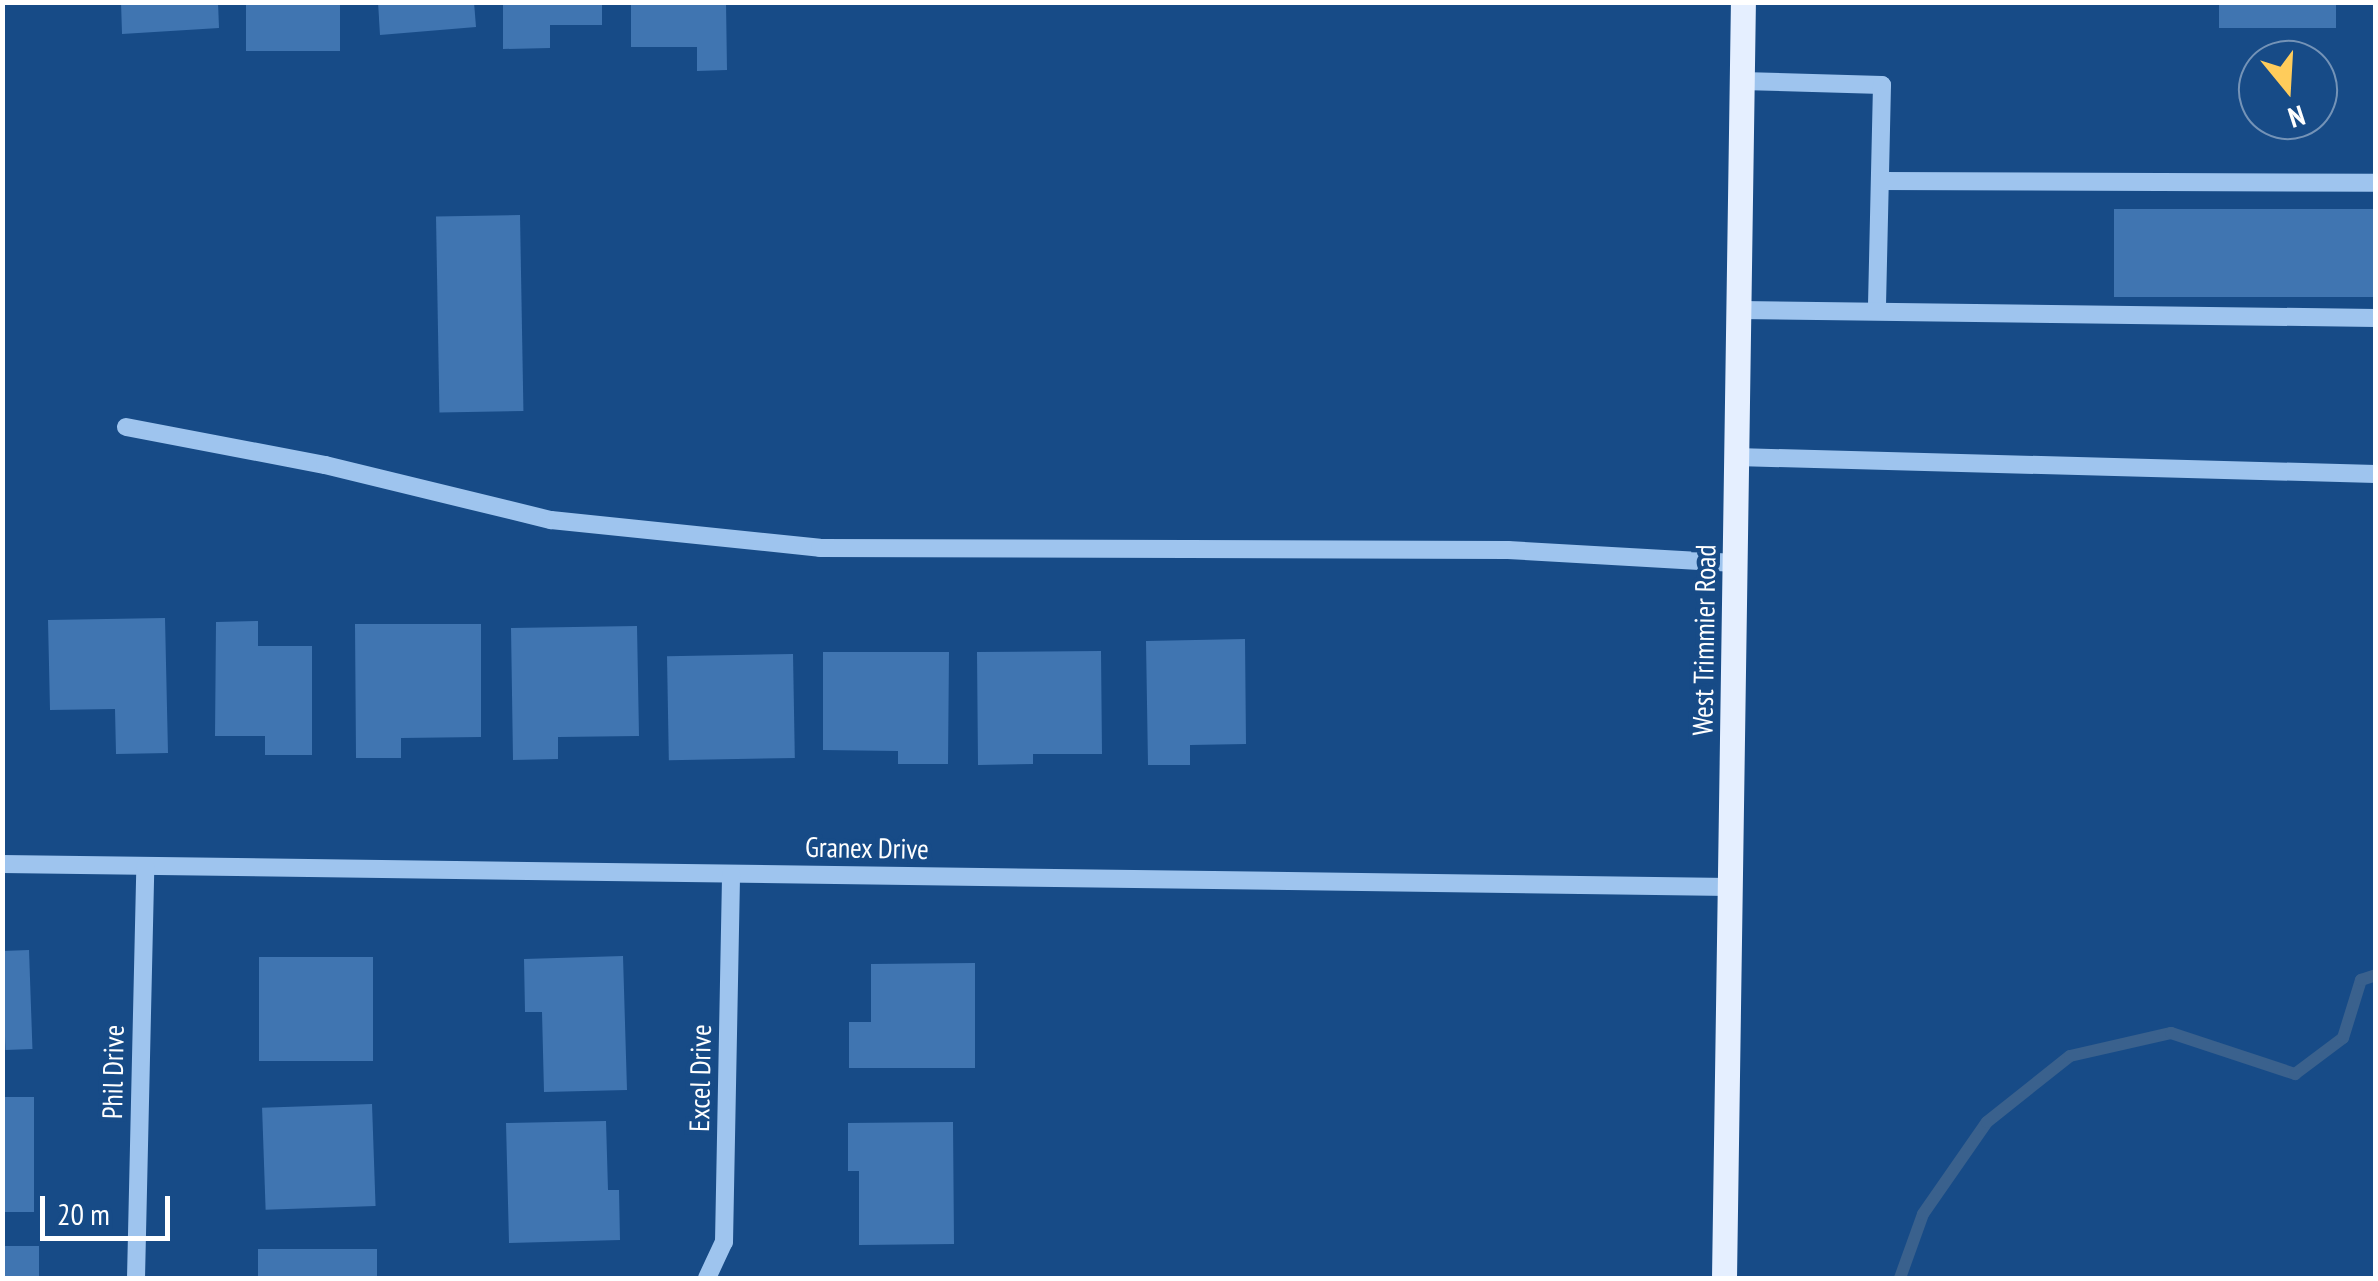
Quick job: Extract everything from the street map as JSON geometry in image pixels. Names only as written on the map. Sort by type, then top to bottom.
[{"type":"main road","name":"West Trimmier Road","points":[[1724,1278],[1743,2]]},
{"type":"street","points":[[1742,80],[1882,85],[1877,312]]},
{"type":"street","points":[[1880,181],[2376,183]]},
{"type":"street","points":[[1738,310],[2376,318]]},
{"type":"street","points":[[126,427],[325,465],[551,520],[820,548],[1508,550],[1735,563]]},
{"type":"street","points":[[1736,456],[2376,474]]},
{"type":"street","name":"Granex Drive","points":[[2,864],[1730,887]]},
{"type":"street","name":"Phil Drive","points":[[136,1278],[145,866]]},
{"type":"street","name":"Excel Drive","points":[[707,1278],[724,1242],[731,874]]},
{"type":"building","points":[[121,2],[218,2],[219,28],[122,34]]},
{"type":"building","points":[[246,2],[340,2],[340,51],[246,51]]},
{"type":"building","points":[[378,2],[474,2],[476,27],[380,35]]},
{"type":"building","points":[[503,2],[602,2],[602,25],[550,25],[550,48],[503,49]]},
{"type":"building","points":[[631,2],[726,2],[727,70],[697,71],[697,47],[631,47]]},
{"type":"building","points":[[2219,2],[2336,2],[2336,28],[2219,28]]},
{"type":"building","points":[[2114,209],[2376,209],[2376,297],[2114,297]]},
{"type":"building","points":[[520,215],[523,411],[439,412],[436,216]]},
{"type":"building","points":[[165,618],[168,753],[116,754],[115,709],[50,710],[48,620]]},
{"type":"building","points":[[258,621],[258,646],[312,646],[312,755],[265,755],[265,736],[215,736],[216,622]]},
{"type":"building","points":[[355,624],[481,624],[481,737],[401,738],[401,758],[356,758]]},
{"type":"building","points":[[637,626],[639,736],[558,737],[558,759],[513,760],[511,628]]},
{"type":"building","points":[[1245,639],[1246,744],[1190,745],[1190,765],[1148,765],[1146,641]]},
{"type":"building","points":[[1101,651],[1102,754],[1033,754],[1033,764],[978,765],[977,652]]},
{"type":"building","points":[[823,652],[949,652],[948,764],[898,764],[898,751],[823,750]]},
{"type":"building","points":[[793,654],[795,758],[669,760],[667,656]]},
{"type":"building","points":[[29,950],[32,1049],[5,1050],[2,951]]},
{"type":"building","points":[[623,956],[627,1090],[544,1092],[542,1012],[525,1012],[524,959]]},
{"type":"building","points":[[259,957],[373,957],[373,1061],[259,1061]]},
{"type":"building","points":[[975,963],[975,1068],[849,1068],[849,1022],[871,1022],[871,964]]},
{"type":"building","points":[[2,1097],[34,1097],[34,1212],[2,1212]]},
{"type":"building","points":[[372,1104],[376,1206],[266,1210],[262,1108]]},
{"type":"building","points":[[606,1121],[608,1190],[619,1190],[620,1240],[509,1243],[506,1123]]},
{"type":"building","points":[[953,1122],[954,1244],[859,1245],[859,1171],[848,1171],[848,1123]]},
{"type":"building","points":[[2,1246],[39,1246],[39,1278],[2,1278]]},
{"type":"building","points":[[258,1249],[377,1249],[377,1278],[258,1278]]},
{"type":"waterway","points":[[1900,1278],[1923,1214],[1987,1122],[2070,1056],[2171,1033],[2295,1074],[2343,1038],[2361,980],[2376,975]]}]
